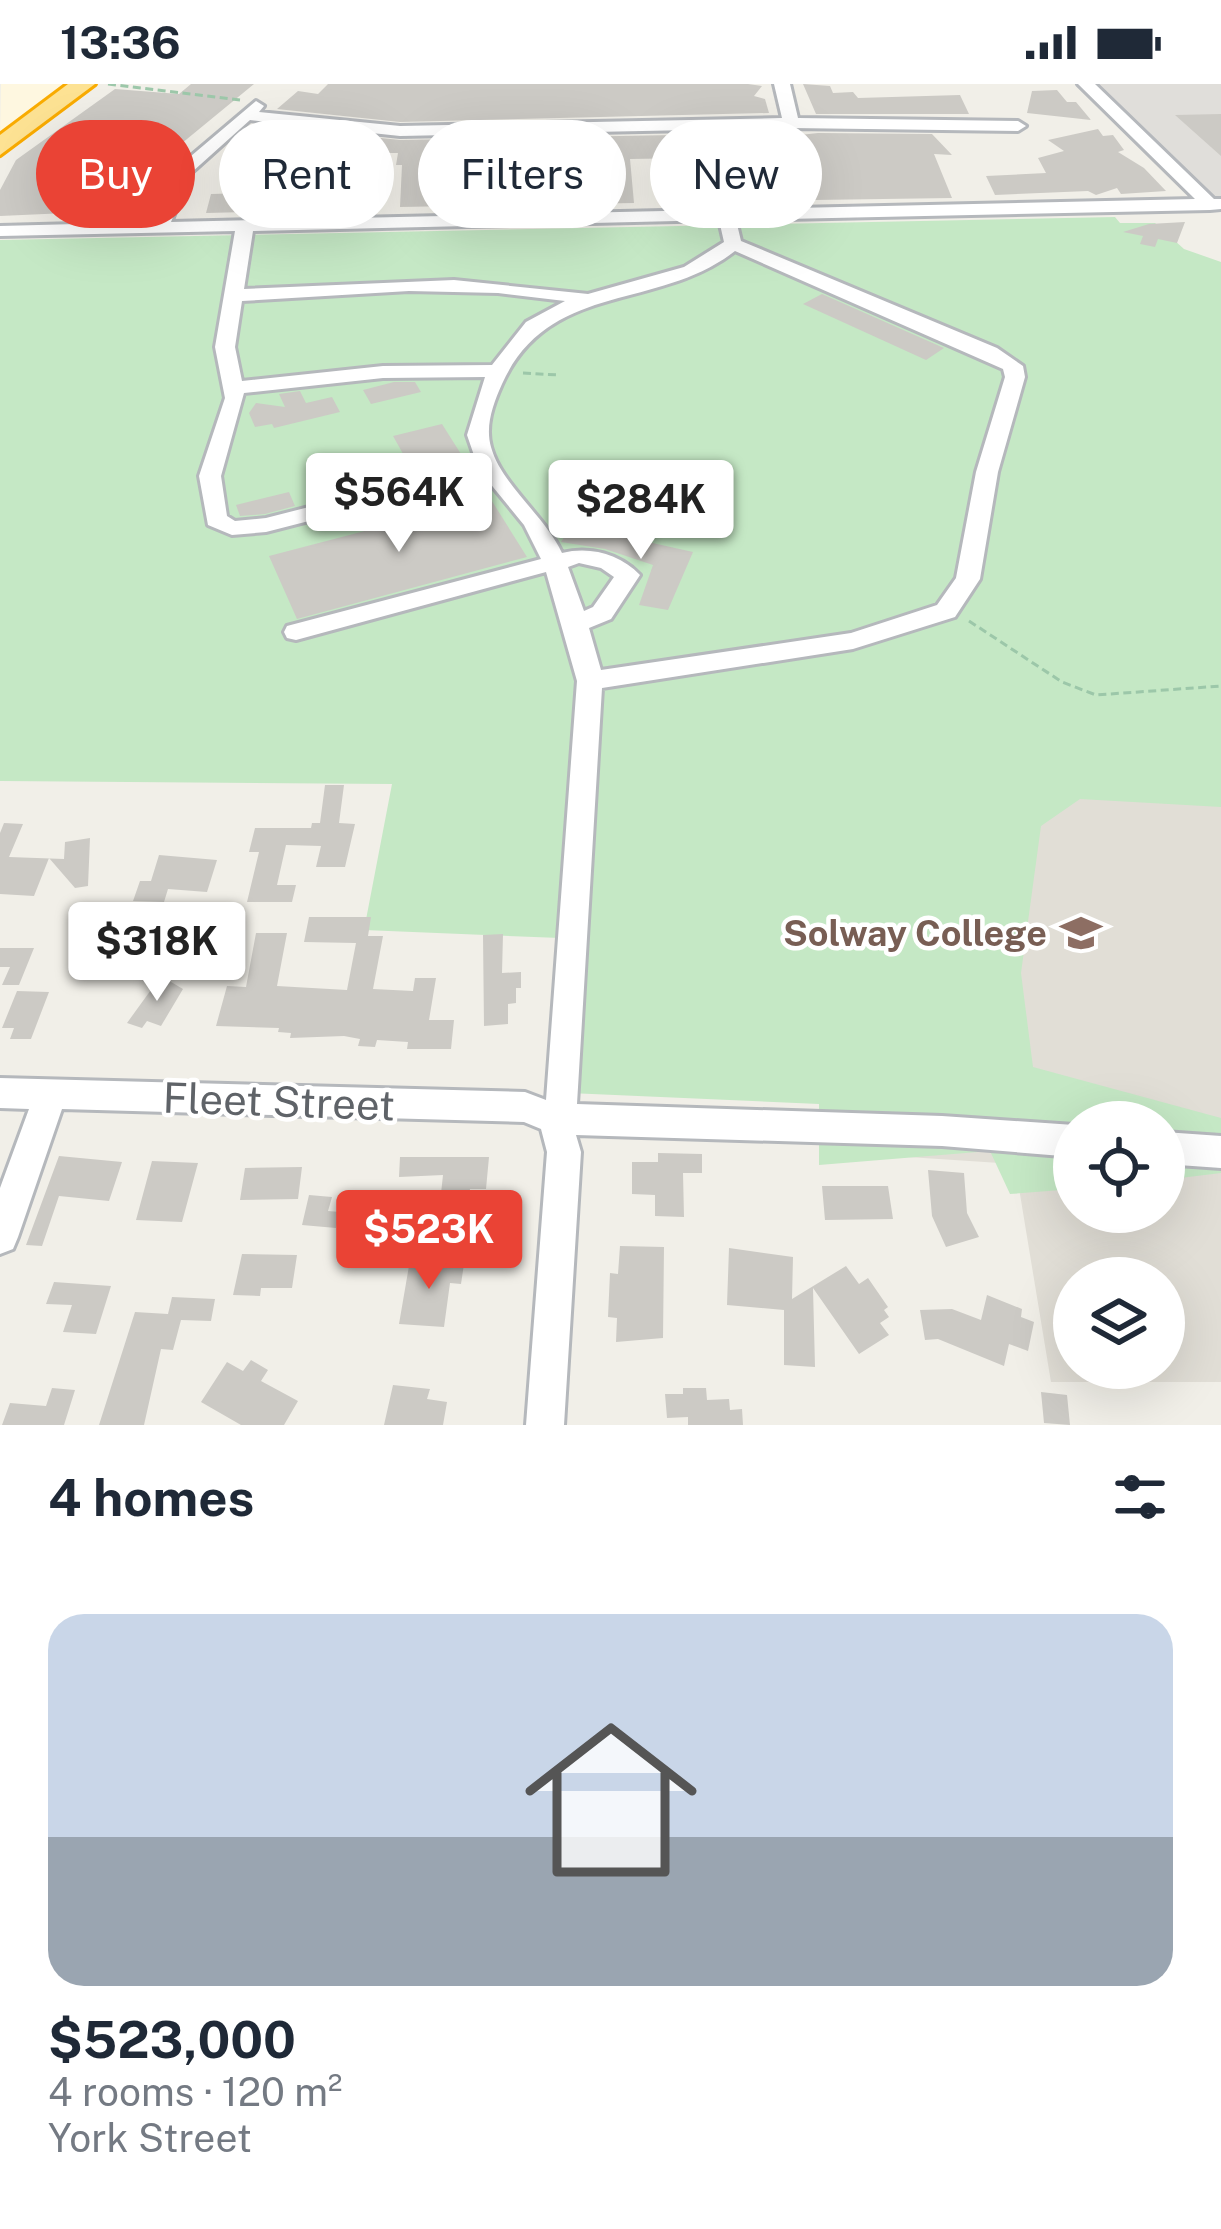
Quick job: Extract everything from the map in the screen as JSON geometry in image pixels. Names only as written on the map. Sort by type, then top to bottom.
[{"type":"highway","points":[[0,147],[82,84]]},
{"type":"street","points":[[782,84],[790,120]]},
{"type":"street","points":[[1087,84],[1215,204]]},
{"type":"street","points":[[195,161],[252,109],[400,131],[650,126]]},
{"type":"street","points":[[822,123],[1018,126]]},
{"type":"street","points":[[822,214],[1215,204]]},
{"type":"street","points":[[394,224],[650,219]]},
{"type":"street","points":[[0,231],[160,228]]},
{"type":"street","points":[[245,228],[224,347],[236,388],[209,484],[213,516],[225,526],[266,525],[492,467]]},
{"type":"street","points":[[729,228],[733,244]]},
{"type":"street","points":[[545,1425],[564,1152],[555,1119],[564,1095],[590,681],[541,534],[482,454],[478,430],[497,371],[528,330],[544,318],[685,274],[713,261],[733,244]]},
{"type":"street","points":[[590,681],[853,640],[946,611],[968,579],[987,472],[1015,377],[1013,366],[968,342],[733,244]]},
{"type":"street","points":[[232,296],[473,285],[529,288],[590,300]]},
{"type":"street","points":[[236,388],[347,374],[497,371]]},
{"type":"street","points":[[296,632],[579,556],[608,562],[628,575],[602,613],[573,626]]},
{"type":"street","name":"Fleet Street","points":[[0,1093],[524,1108],[555,1119],[942,1131],[1053,1139]]},
{"type":"street","points":[[0,1237],[50,1095]]},
{"type":"street","points":[[1185,1149],[1221,1152]]},
{"type":"path","points":[[108,84],[252,109]]},
{"type":"path","points":[[497,371],[559,375]]},
{"type":"path","points":[[946,611],[987,630],[1082,692],[1115,696],[1221,686]]},
{"type":"shaded area","points":[[1,84],[73,84],[0,138]]},
{"type":"shaded area","points":[[1094,84],[1221,84],[1221,197],[1213,197]]},
{"type":"shaded area","name":"Solway College","points":[[1221,720],[1221,1382],[1185,1382],[1185,1257],[1053,1257],[1051,1382],[1015,1164],[893,1156],[990,758]]},
{"type":"green space","points":[[1115,217],[1120,223],[1155,223],[1184,249],[1221,262],[1221,807],[1080,799],[1041,826],[1021,973],[1033,1067],[1158,1101],[1053,1101],[1053,1191],[1010,1194],[990,1151],[819,1165],[819,1104],[546,1092],[560,938],[364,930],[392,784],[0,781],[0,240],[650,227],[822,228],[822,223]]},
{"type":"green space","points":[[1185,1108],[1221,1118],[1221,1173],[1185,1177]]},
{"type":"building","points":[[191,84],[254,84],[195,132],[195,120],[72,120],[115,89],[179,94]]},
{"type":"building","points":[[328,84],[748,84],[762,86],[754,96],[765,99],[769,113],[400,122],[277,109],[298,91],[318,94]]},
{"type":"building","points":[[803,84],[830,86],[833,93],[853,92],[858,98],[960,95],[969,114],[816,114]]},
{"type":"building","points":[[1057,90],[1091,120],[1027,113],[1032,91]]},
{"type":"building","points":[[1221,114],[1221,156],[1175,115]]},
{"type":"building","points":[[1098,129],[1103,136],[1113,135],[1124,150],[1118,152],[1144,168],[1166,191],[1121,194],[1117,188],[1096,195],[1088,191],[995,195],[986,176],[1046,173],[1038,158],[1064,151],[1048,140]]},
{"type":"building","points":[[822,133],[932,134],[952,155],[934,154],[952,198],[822,200]]},
{"type":"building","points":[[650,135],[650,159],[630,159],[634,203],[626,203],[626,136]]},
{"type":"building","points":[[394,139],[418,140],[418,207],[400,207],[398,153],[394,153]]},
{"type":"building","points":[[36,146],[36,214],[0,216],[0,190],[16,160]]},
{"type":"building","points":[[211,194],[219,194],[219,213],[206,213]]},
{"type":"building","points":[[1185,222],[1177,243],[1158,239],[1155,247],[1140,244],[1143,236],[1123,232],[1149,224]]},
{"type":"building","points":[[822,294],[944,348],[926,360],[803,304]]},
{"type":"building","points":[[415,382],[421,392],[371,404],[363,390]]},
{"type":"building","points":[[300,391],[306,403],[332,397],[340,412],[274,428],[272,424],[255,427],[249,413],[256,403],[285,407],[279,394]]},
{"type":"building","points":[[442,424],[466,462],[415,475],[393,436]]},
{"type":"building","points":[[480,482],[527,557],[297,619],[269,556],[445,510],[435,493]]},
{"type":"building","points":[[289,492],[295,506],[265,514],[240,516],[236,505]]},
{"type":"building","points":[[572,525],[693,552],[668,610],[639,605],[653,565],[605,549],[561,542]]},
{"type":"building","points":[[325,785],[344,785],[339,823],[355,824],[345,867],[316,867],[321,846],[286,845],[277,885],[296,885],[292,902],[247,902],[259,852],[249,852],[255,828],[311,828],[312,823],[320,823]]},
{"type":"building","points":[[4,823],[23,824],[9,857],[49,858],[34,896],[0,894]]},
{"type":"building","points":[[90,838],[88,886],[75,888],[49,858],[64,859],[65,842]]},
{"type":"building","points":[[159,855],[217,860],[207,892],[168,889],[164,902],[133,901],[140,881],[151,881]]},
{"type":"building","points":[[309,917],[371,917],[368,936],[383,936],[373,989],[413,991],[415,978],[436,978],[429,1020],[454,1020],[451,1049],[407,1049],[408,1042],[377,1040],[375,1047],[358,1046],[360,1039],[344,1036],[290,1038],[291,1033],[278,1032],[279,1028],[216,1026],[227,986],[246,987],[256,933],[287,933],[277,986],[347,990],[356,943],[304,942]]},
{"type":"building","points":[[106,918],[129,919],[122,939],[174,942],[166,971],[111,968],[108,977],[85,976]]},
{"type":"building","points":[[503,934],[502,973],[521,972],[521,988],[516,988],[516,1003],[508,1004],[508,1024],[484,1026],[483,935]]},
{"type":"building","points":[[0,948],[34,948],[19,985],[2,985],[10,967],[0,967]]},
{"type":"building","points":[[161,976],[183,989],[161,1026],[147,1021],[142,1028],[127,1023]]},
{"type":"building","points":[[17,991],[49,992],[31,1039],[10,1039],[14,1028],[2,1028]]},
{"type":"building","points":[[658,1153],[702,1154],[702,1173],[683,1173],[684,1217],[655,1216],[655,1195],[632,1194],[632,1162],[658,1162]]},
{"type":"building","points":[[59,1156],[122,1162],[109,1201],[59,1196],[42,1246],[26,1245]]},
{"type":"building","points":[[400,1157],[489,1157],[486,1189],[470,1189],[467,1212],[439,1212],[443,1175],[399,1177]]},
{"type":"building","points":[[152,1161],[198,1163],[182,1222],[136,1220]]},
{"type":"building","points":[[302,1167],[298,1199],[240,1200],[245,1168]]},
{"type":"building","points":[[928,1170],[964,1173],[967,1213],[979,1237],[946,1247],[932,1216]]},
{"type":"building","points":[[822,1186],[888,1186],[893,1219],[825,1220]]},
{"type":"building","points":[[309,1195],[332,1197],[328,1211],[340,1212],[336,1228],[302,1225]]},
{"type":"building","points":[[620,1246],[664,1247],[663,1338],[616,1342],[617,1318],[608,1317],[610,1273],[618,1274]]},
{"type":"building","points":[[729,1248],[793,1257],[792,1299],[846,1266],[859,1284],[868,1278],[888,1307],[884,1310],[889,1317],[880,1323],[889,1335],[859,1354],[813,1288],[815,1367],[784,1365],[784,1310],[727,1305]]},
{"type":"building","points":[[242,1254],[297,1255],[292,1288],[261,1288],[260,1296],[233,1295]]},
{"type":"building","points":[[410,1260],[464,1264],[461,1284],[450,1283],[444,1327],[399,1324]]},
{"type":"building","points":[[54,1282],[111,1286],[96,1334],[63,1332],[72,1305],[46,1304]]},
{"type":"building","points":[[987,1295],[1022,1309],[1021,1317],[1034,1322],[1028,1351],[1009,1344],[1004,1366],[938,1339],[925,1340],[920,1310],[952,1309],[981,1320]]},
{"type":"building","points":[[172,1297],[215,1299],[211,1321],[181,1320],[173,1350],[161,1349],[144,1425],[99,1425],[135,1312],[168,1314]]},
{"type":"building","points":[[251,1360],[268,1370],[261,1381],[298,1401],[284,1425],[241,1425],[201,1402],[227,1362],[243,1371]]},
{"type":"building","points":[[393,1385],[430,1389],[427,1399],[447,1402],[443,1425],[384,1425]]},
{"type":"building","points":[[52,1388],[75,1390],[64,1425],[2,1425],[10,1403],[46,1406]]},
{"type":"building","points":[[683,1388],[706,1388],[707,1400],[729,1399],[730,1410],[742,1409],[743,1425],[688,1425],[688,1417],[667,1418],[665,1394],[683,1394]]},
{"type":"building","points":[[1041,1392],[1067,1395],[1070,1425],[1044,1423]]},
{"type":"place","name":"Solway College","points":[[1081,933]]}]
